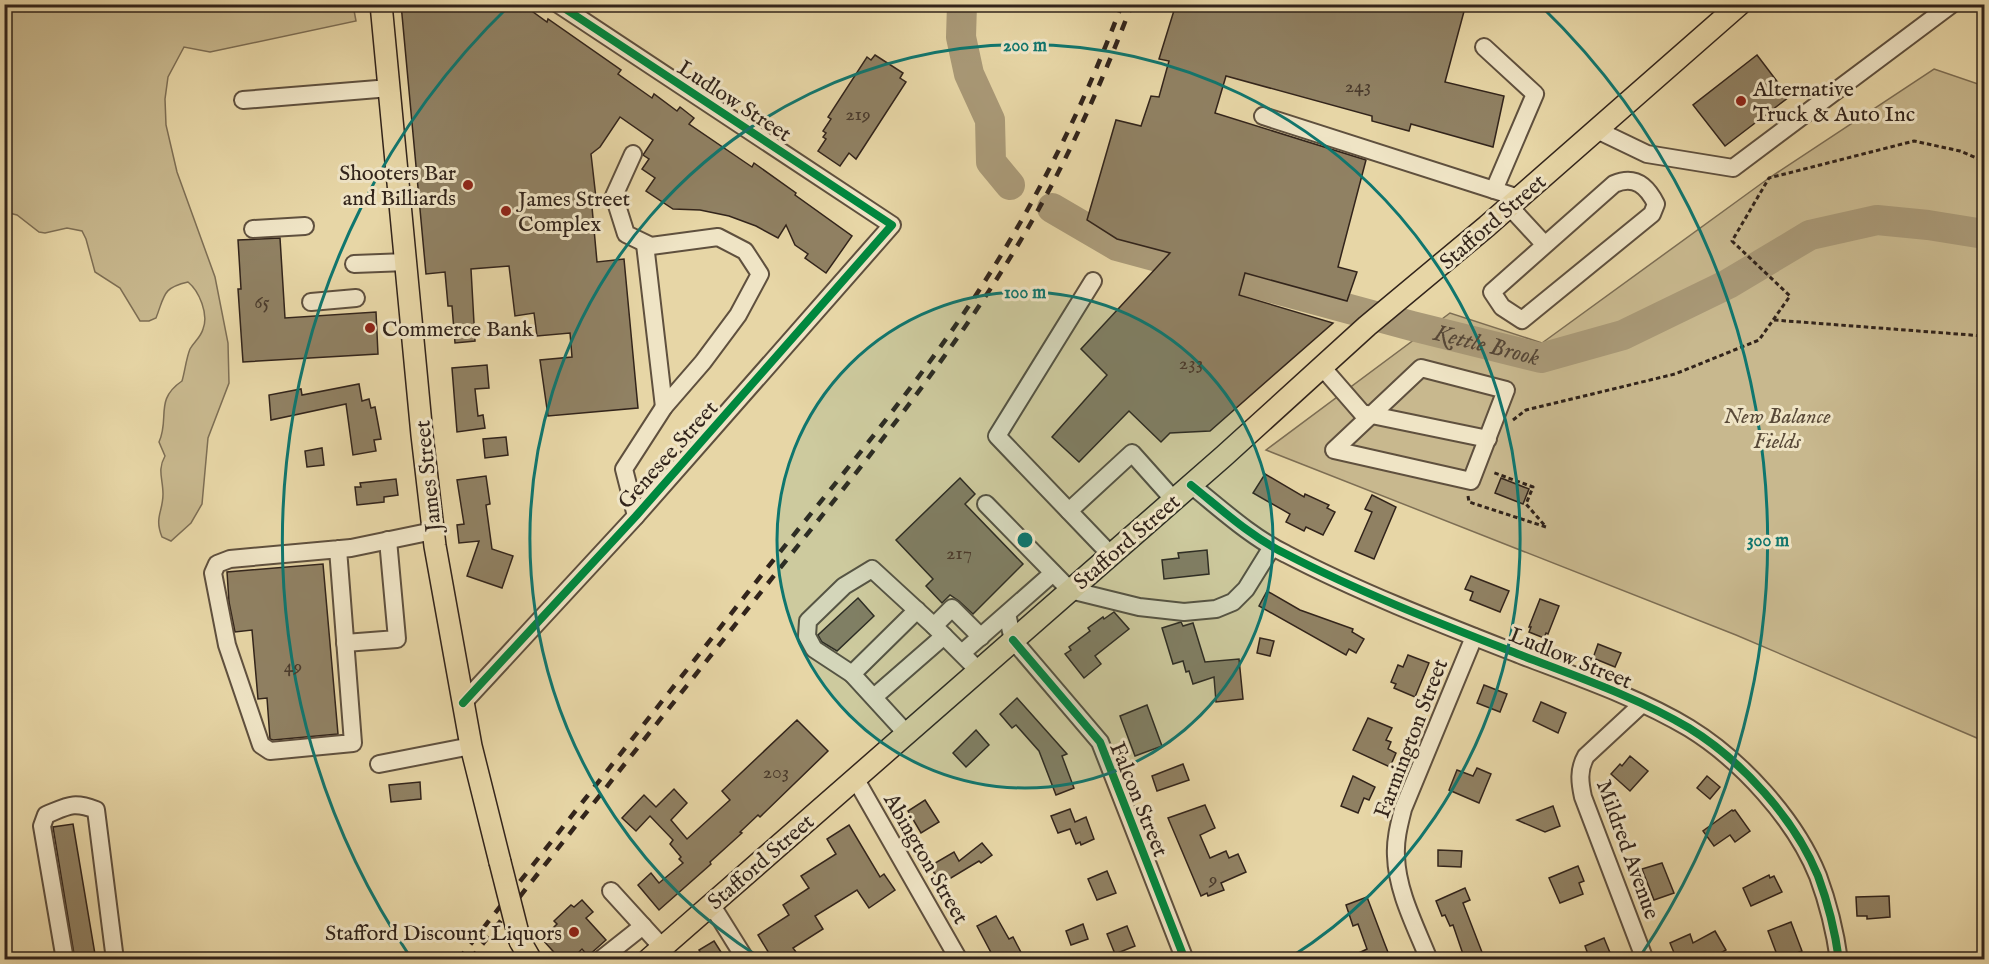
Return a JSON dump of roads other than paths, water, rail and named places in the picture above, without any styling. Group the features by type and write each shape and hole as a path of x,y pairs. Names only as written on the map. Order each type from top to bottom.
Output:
{"main road":[{"name":"Stafford Street","path":"655,953 1174,500 1367,326 1514,202 1740,4"},
{"name":"James Street","path":"382,7 433,531 471,746 520,950 531,960"}],"street":[{"name":"Ludlow Street","path":"558,4 892,225"},
{"path":"1597,130 1647,154 1733,168 1952,4"},
{"path":"1484,47 1535,94 1494,190"},
{"path":"243,100 390,88"},
{"path":"1263,116 1494,190 1514,202 1545,245"},
{"path":"633,153 614,196 626,234 651,246 718,237 745,251 760,274 738,315 703,362 664,407 624,469 636,516"},
{"path":"1625,179 1640,184 1650,192 1656,204 1652,214 1522,320 1502,308 1492,292 1545,245 1614,184 1625,179"},
{"name":"Genesee Street","path":"463,703 636,516 892,225"},
{"path":"253,229 305,226"},
{"path":"645,244 664,407"},
{"path":"354,264 407,262"},
{"path":"1093,281 997,436 1111,555"},
{"path":"311,302 356,298"},
{"path":"1322,368 1362,412 1488,439"},
{"path":"1421,368 1506,390 1471,481 1334,450 1372,414 1421,368"},
{"path":"1069,511 1132,453 1174,500"},
{"name":"Ludlow Street","path":"1191,485 1272,547 1333,577 1641,705 1690,729 1716,747 1761,789 1802,844 1817,874 1828,904 1839,960"},
{"path":"986,504 1070,590 1139,607 1185,612 1216,609 1233,602 1246,590 1272,547"},
{"path":"338,549 353,743 270,751 261,745 227,645 213,573 217,564 230,559 338,549 433,531"},
{"path":"345,643 397,639 388,540"},
{"path":"906,733 852,674 814,649 807,636 808,621 844,586 872,569 978,670"},
{"path":"962,653 1053,573"},
{"path":"874,697 939,631 952,608 981,637"},
{"path":"852,674 917,610"},
{"path":"1007,614 1013,640"},
{"name":"Farmington Street","path":"1429,960 1402,890 1396,861 1396,839 1403,809 1474,637"},
{"name":"Falcon Street","path":"1013,640 1100,742 1185,960"},
{"name":"Mildred Avenue","path":"1641,705 1586,756 1581,766 1580,776 1583,797 1645,960"},
{"path":"379,764 471,746"},
{"name":"Abington Street","path":"855,778 959,960"},
{"path":"65,960 42,826 46,815 61,808 80,804 96,810 115,960"},
{"path":"611,891 643,926 655,953"},
{"path":"711,904 746,960"},
{"path":"608,957 643,926"}],"waterway":[{"name":"Kettle Brook","path":"962,4 961,37 969,74 990,120 991,162 1010,185"},
{"name":"Kettle Brook","path":"1052,208 1117,246 1412,326 1541,358 1623,335 1728,284 1810,235 1877,220 1984,234"}],"railway":[{"path":"458,960 867,444 944,342 991,271 1034,198 1090,83 1122,4"},
{"path":"470,960 865,461 961,332 1019,243 1052,185 1094,96 1132,4"}],"place":[{"name":"Alternative Truck & Auto Inc","path":"1741,101"},
{"name":"Shooters Bar and Billiards","path":"468,185"},
{"name":"James Street Complex","path":"506,211"},
{"name":"Commerce Bank","path":"370,328"},
{"name":"Stafford Discount Liquors","path":"574,932"}],"park label":[{"name":"New Balance Fields","path":"1777,428"}]}
